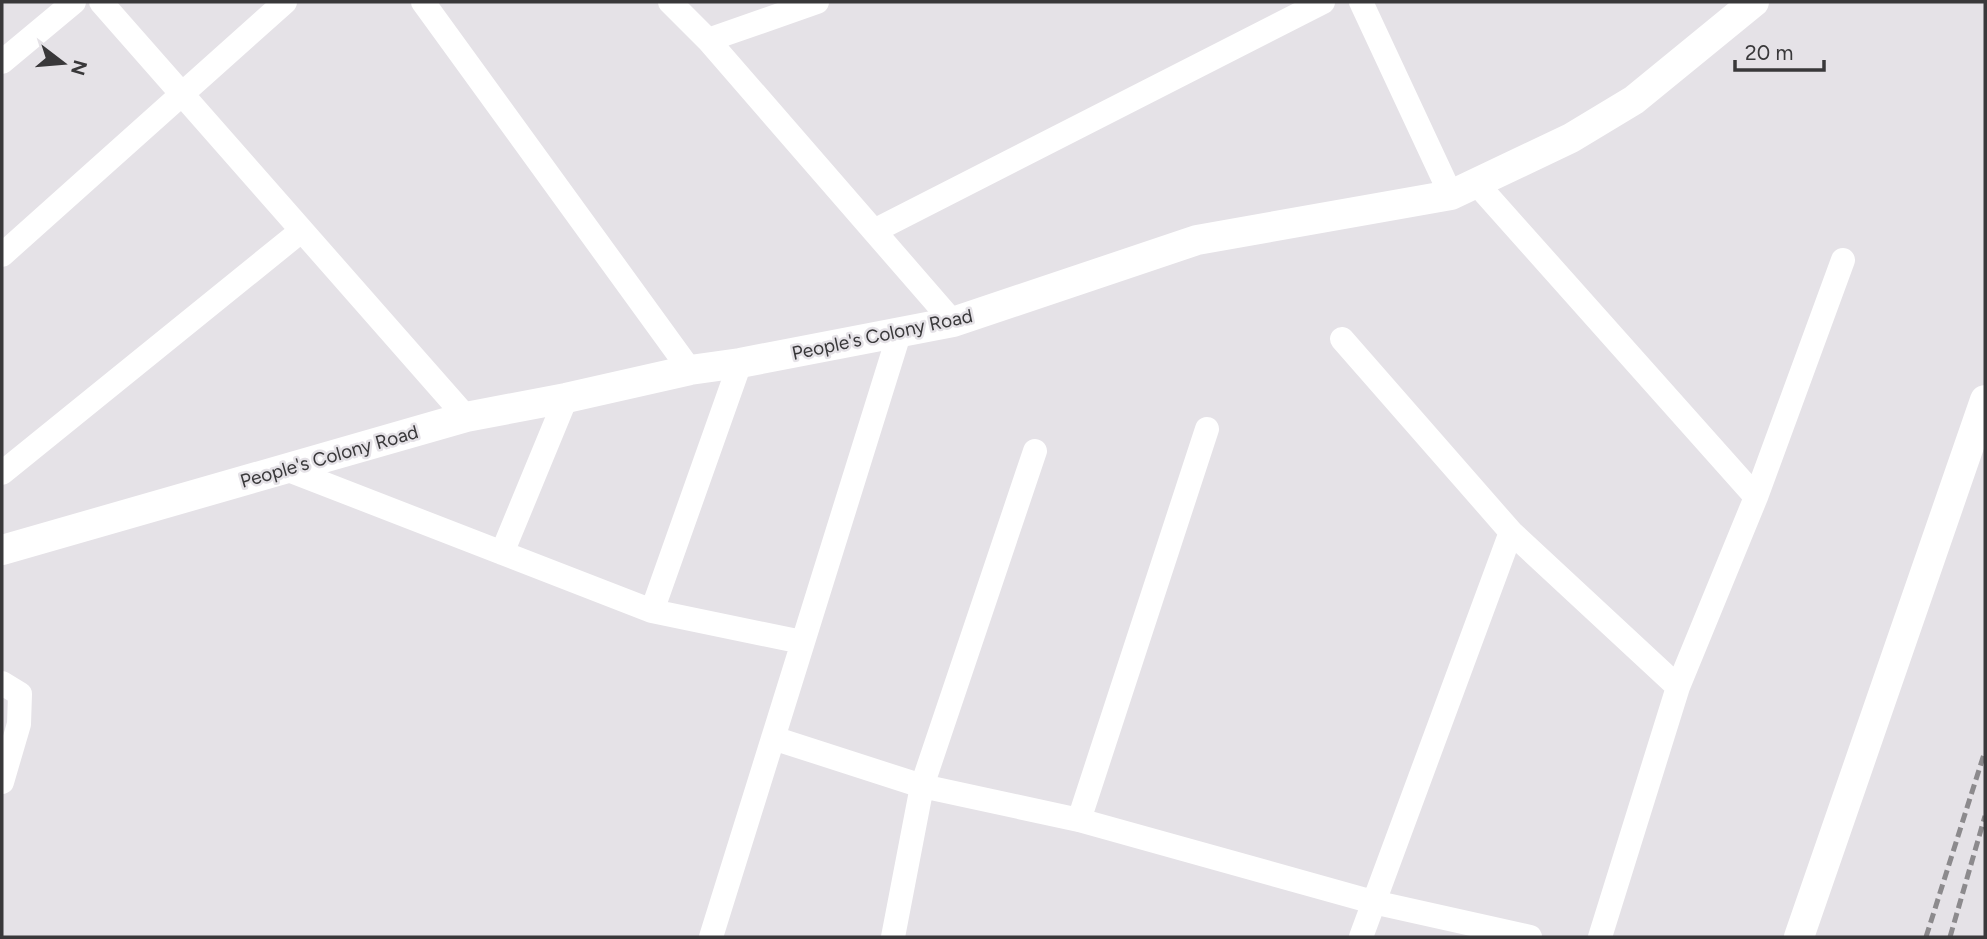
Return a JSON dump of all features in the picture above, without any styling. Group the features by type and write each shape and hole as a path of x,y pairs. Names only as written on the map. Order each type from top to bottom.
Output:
{"street":[{"path":"2,62 74,2"},
{"path":"101,2 185,94 301,231 466,416"},
{"path":"2,255 285,2"},
{"path":"423,2 690,370"},
{"path":"670,2 708,40 953,322"},
{"path":"708,40 817,2"},
{"path":"873,231 1323,2"},
{"path":"1361,2 1464,190 1756,497"},
{"name":"People's Colony Road","path":"2,550 466,416 566,398 690,370 953,322 1197,240 1464,190 1571,138 1634,100 1754,2"},
{"path":"2,473 301,231"},
{"path":"1600,937 1678,687 1756,497 1843,260"},
{"path":"711,937 900,331"},
{"path":"1342,339 1511,532 1678,687"},
{"path":"652,611 740,363"},
{"path":"502,553 566,398"},
{"path":"1799,937 1985,400"},
{"path":"1079,820 1207,429"},
{"path":"894,937 922,786 1035,451"},
{"path":"286,469 652,611 802,642"},
{"path":"1361,937 1511,532"},
{"path":"2,683 20,694 19,724 2,782"},
{"path":"773,738 922,786 1079,820 1373,902 1530,937"}],"railway":[{"path":"1926,937 1985,751"},
{"path":"1950,937 1985,816"}]}
